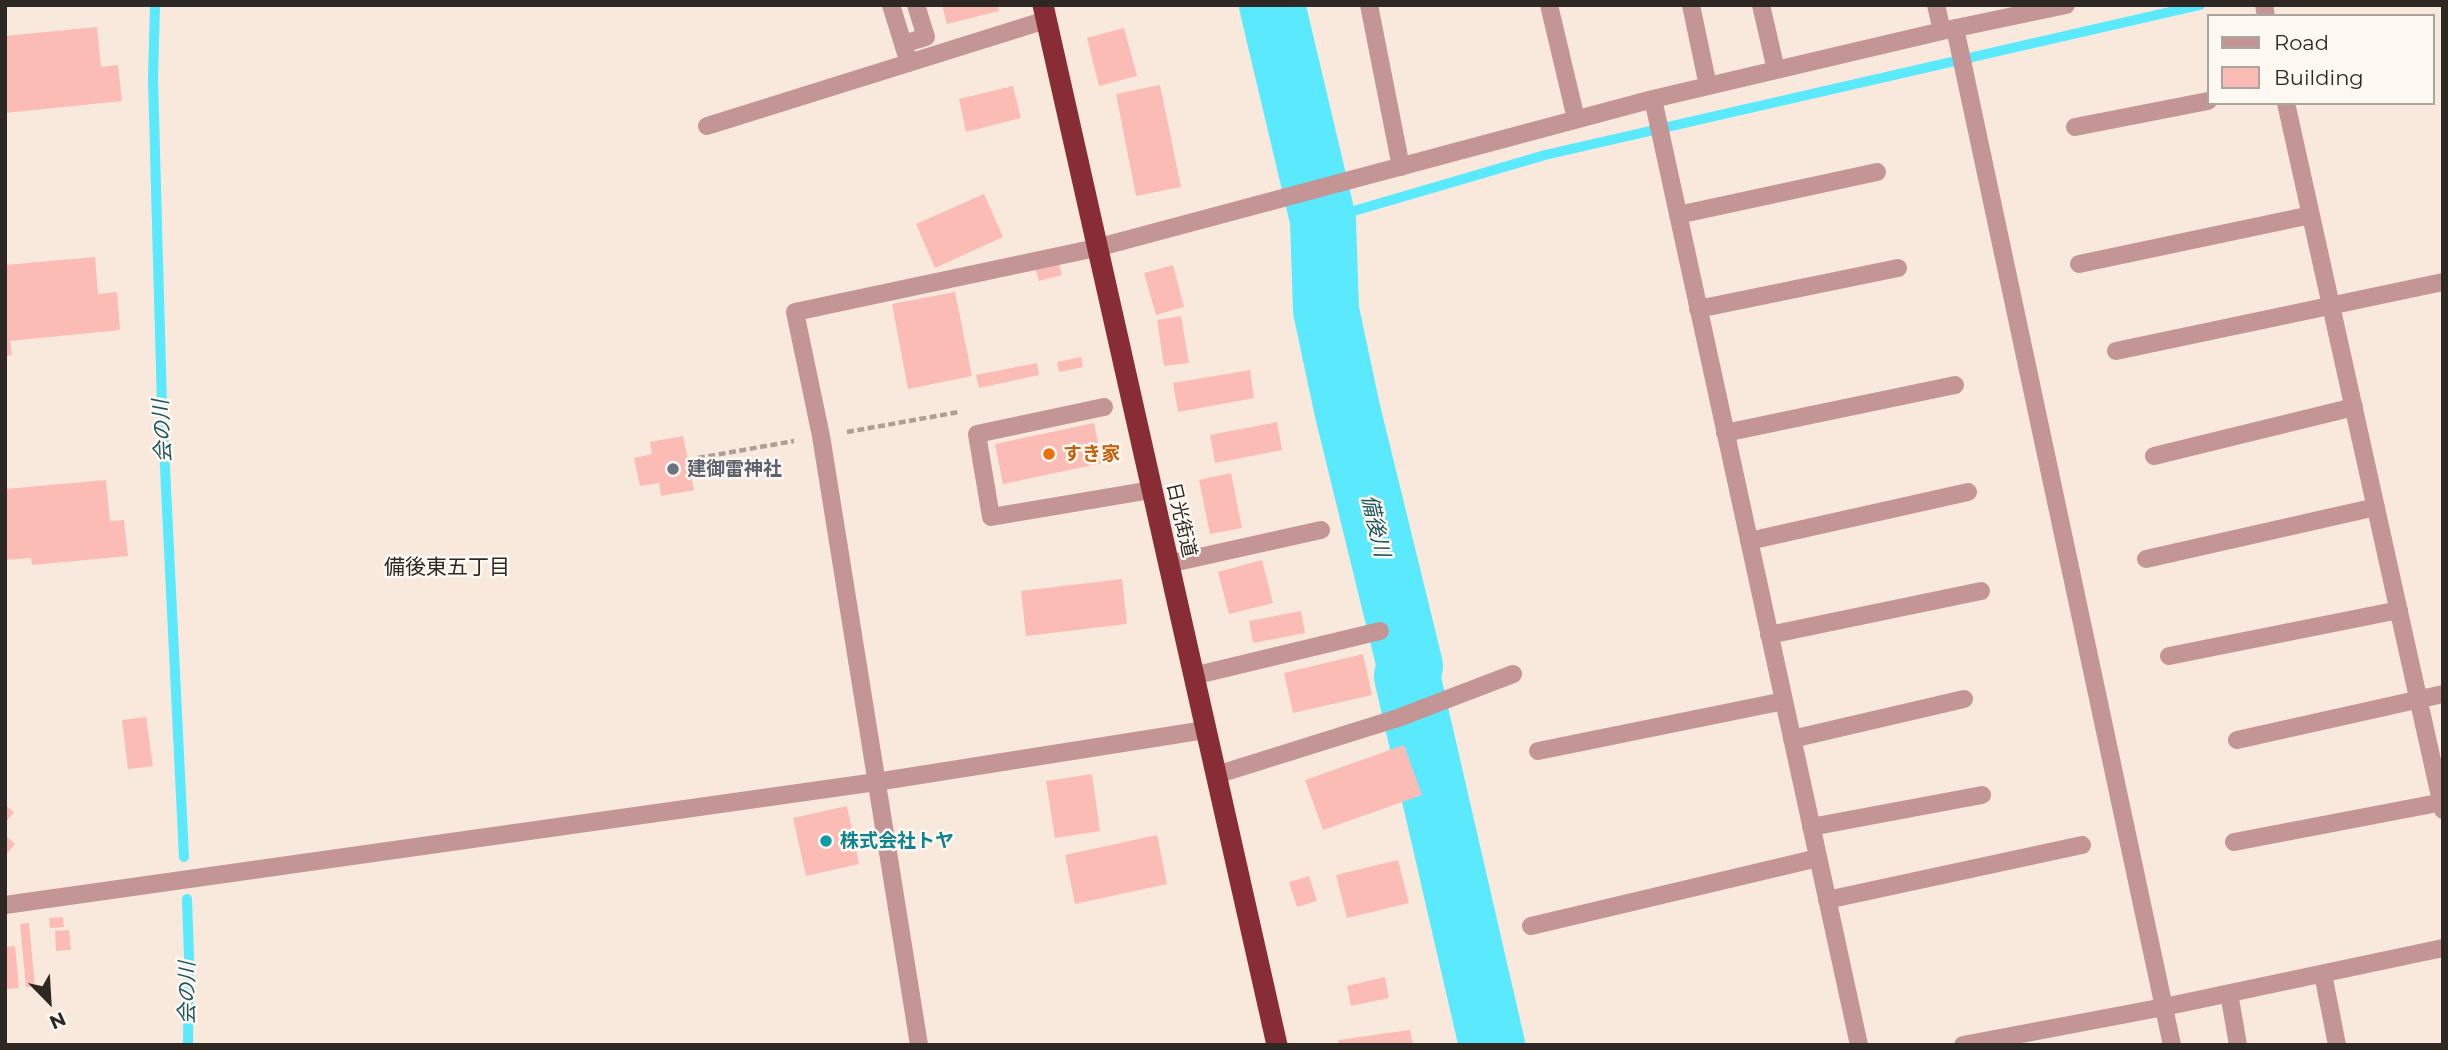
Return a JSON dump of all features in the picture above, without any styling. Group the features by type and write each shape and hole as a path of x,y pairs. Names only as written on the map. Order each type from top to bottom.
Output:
{"highway":[{"name":"日光街道","path":"1044,13 1277,1045"}],"street":[{"path":"891,5 909,63"},
{"path":"903,44 926,37 916,5"},
{"path":"1368,5 1401,167"},
{"path":"1549,5 1576,119"},
{"path":"1691,5 1709,86"},
{"path":"1761,5 1776,70"},
{"path":"1936,5 1948,30 2172,1045"},
{"path":"919,1045 821,436 795,312 1097,248 1653,99 2030,9 2066,5"},
{"path":"707,125 909,63 1044,13"},
{"path":"1653,99 1859,1045"},
{"path":"2075,127 2206,101"},
{"path":"2234,842 2442,805 2286,105"},
{"path":"1678,215 1877,172"},
{"path":"2079,264 2311,215"},
{"path":"1698,309 1898,268"},
{"path":"2116,351 2443,282"},
{"path":"1725,433 1955,385"},
{"path":"2154,456 2354,407"},
{"path":"1104,408 977,434 991,517 1151,490"},
{"path":"1749,541 1968,492"},
{"path":"2146,559 2376,508"},
{"path":"1168,564 1321,530"},
{"path":"1769,635 1980,591"},
{"path":"2169,656 2399,610"},
{"path":"1193,676 1380,631"},
{"path":"1216,775 1398,718 1513,674"},
{"path":"2237,740 2443,694"},
{"path":"1792,739 1964,699"},
{"path":"1538,751 1784,701"},
{"path":"5,905 876,782 1205,730"},
{"path":"1811,827 1982,795"},
{"path":"1827,900 2082,845"},
{"path":"1531,926 1818,858"},
{"path":"1963,1045 2164,1007 2443,948"},
{"path":"2323,974 2337,1045"},
{"path":"2229,993 2238,1045"}],"path":[{"path":"698,458 967,411"}],"building":[{"path":"942,5 998,5 999,11 947,24"},
{"path":"97,27 101,67 118,65 122,101 5,113 5,36"},
{"path":"1124,28 1137,76 1099,86 1087,38"},
{"path":"1160,85 1181,187 1136,196 1116,94"},
{"path":"1013,86 1021,118 966,132 959,99"},
{"path":"984,194 1003,237 935,268 916,224"},
{"path":"95,257 98,294 117,292 120,330 10,341 12,355 5,356 5,265"},
{"path":"1058,261 1062,275 1039,281 1035,268"},
{"path":"1173,265 1184,307 1156,315 1144,273"},
{"path":"955,292 972,376 908,389 892,304"},
{"path":"1181,316 1189,363 1164,366 1157,320"},
{"path":"1081,357 1083,367 1059,372 1057,362"},
{"path":"1037,363 1039,375 979,388 976,375"},
{"path":"1250,370 1254,398 1178,412 1173,383"},
{"path":"1277,422 1282,450 1215,463 1210,435"},
{"name":"すき家","path":"1094,423 1102,463 1003,484 995,444"},
{"path":"683,436 694,490 661,496 659,483 640,486 634,458 652,454 650,442"},
{"path":"1231,473 1242,528 1210,534 1199,480"},
{"path":"106,480 110,521 124,520 128,556 32,565 31,558 5,560 5,489"},
{"path":"1262,560 1273,603 1229,614 1218,572"},
{"path":"1122,579 1127,624 1026,636 1021,591"},
{"path":"1301,611 1305,633 1253,643 1249,621"},
{"path":"1363,654 1372,695 1293,713 1284,673"},
{"path":"146,717 153,766 128,769 122,720"},
{"path":"1404,745 1422,795 1323,830 1305,780"},
{"path":"1092,774 1100,831 1055,838 1046,781"},
{"path":"5,805 14,812 5,823"},
{"name":"株式会社トヤ","path":"847,806 859,864 806,876 793,818"},
{"path":"5,835 15,844 5,856"},
{"path":"1157,835 1167,884 1075,904 1065,855"},
{"path":"1398,860 1409,903 1347,918 1336,875"},
{"path":"1309,876 1317,901 1297,907 1289,882"},
{"path":"63,917 64,927 50,928 49,918"},
{"path":"29,923 35,987 26,987 20,924"},
{"path":"69,930 71,950 56,951 55,931"},
{"path":"15,946 19,988 5,989 5,947"},
{"path":"1385,977 1389,998 1351,1006 1347,986"},
{"path":"1410,1030 1413,1045 1339,1045 1338,1040"}],"waterway":[{"name":"会の川","path":"155,5 153,79 162,406 184,857"},
{"name":"備後川","path":"1272,5 1323,220 1326,310 1347,409 1410,666 1407,676 1492,1045"},
{"path":"1323,220 1545,155 2200,5"},
{"name":"会の川","path":"187,899 188,1045"}],"place":[{"name":"すき家","path":"1049,454"},
{"name":"建御雷神社","path":"673,469"},
{"name":"株式会社トヤ","path":"826,841"}],"district":[{"name":"備後東五丁目","path":"447,568"}]}
